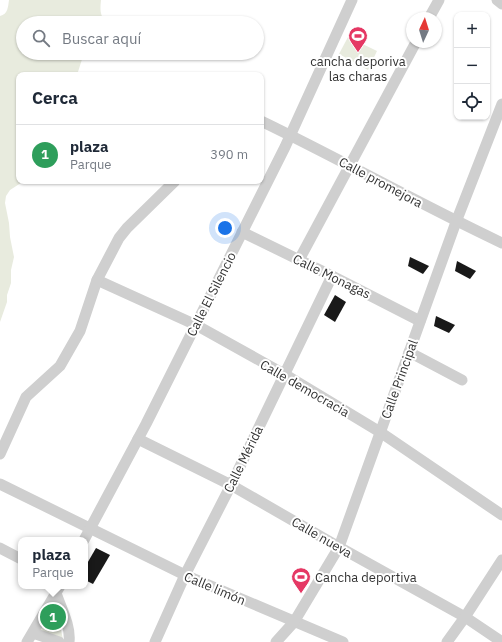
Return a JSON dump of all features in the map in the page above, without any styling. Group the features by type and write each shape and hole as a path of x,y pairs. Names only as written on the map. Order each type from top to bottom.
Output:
{"street":[{"name":"Calle El Silencio","path":"86,537 196,325 290,135 352,0"},
{"path":"432,12 439,0"},
{"path":"497,0 502,4"},
{"path":"299,260 413,48"},
{"name":"Calle Principal","path":"276,642 294,622 339,547 456,222 502,104"},
{"name":"Calle promejora","path":"264,122 349,165 456,222 502,243"},
{"path":"0,454 26,397 60,366 80,331 98,280 119,238 127,228 172,184"},
{"name":"Calle Monagas","path":"242,232 420,321"},
{"name":"Calle Mérida","path":"155,642 185,575 231,485 332,276"},
{"name":"Calle democracia","path":"98,280 196,325 284,374 380,432 502,515"},
{"path":"409,352 462,380"},
{"name":"Calle nueva","path":"138,439 231,485 465,617 502,642"},
{"name":"Calle limón","path":"0,484 185,575 343,642"},
{"path":"0,548 18,557"},
{"path":"447,642 502,560"},
{"path":"58,589 30,637 59,642"},
{"path":"58,589 68,626 70,636 69,642"}],"shaded area":[{"path":"9,0 101,0 100,7 102,16 16,16 16,60 82,60 78,72 16,72 16,184 19,184 10,190 6,196 5,203 14,257 7,302 0,322 0,16 5,14 8,8"},
{"name":"cancha deporiva las charas","path":"348,37 377,51 368,70 339,54"},
{"path":"56,604 63,640 38,630"}],"building":[{"path":"410,257 429,266 423,274 408,266"},
{"path":"457,261 476,271 470,279 455,271"},
{"path":"335,295 346,302 335,322 324,315"},
{"path":"436,316 455,325 449,333 434,326"},
{"path":"96,548 110,555 93,584 88,582 88,562"}],"place":[{"name":"cancha deporiva las charas","path":"358,53"},
{"name":"Cancha deportiva","path":"301,594"},
{"name":"plaza","path":"53,617"}]}
